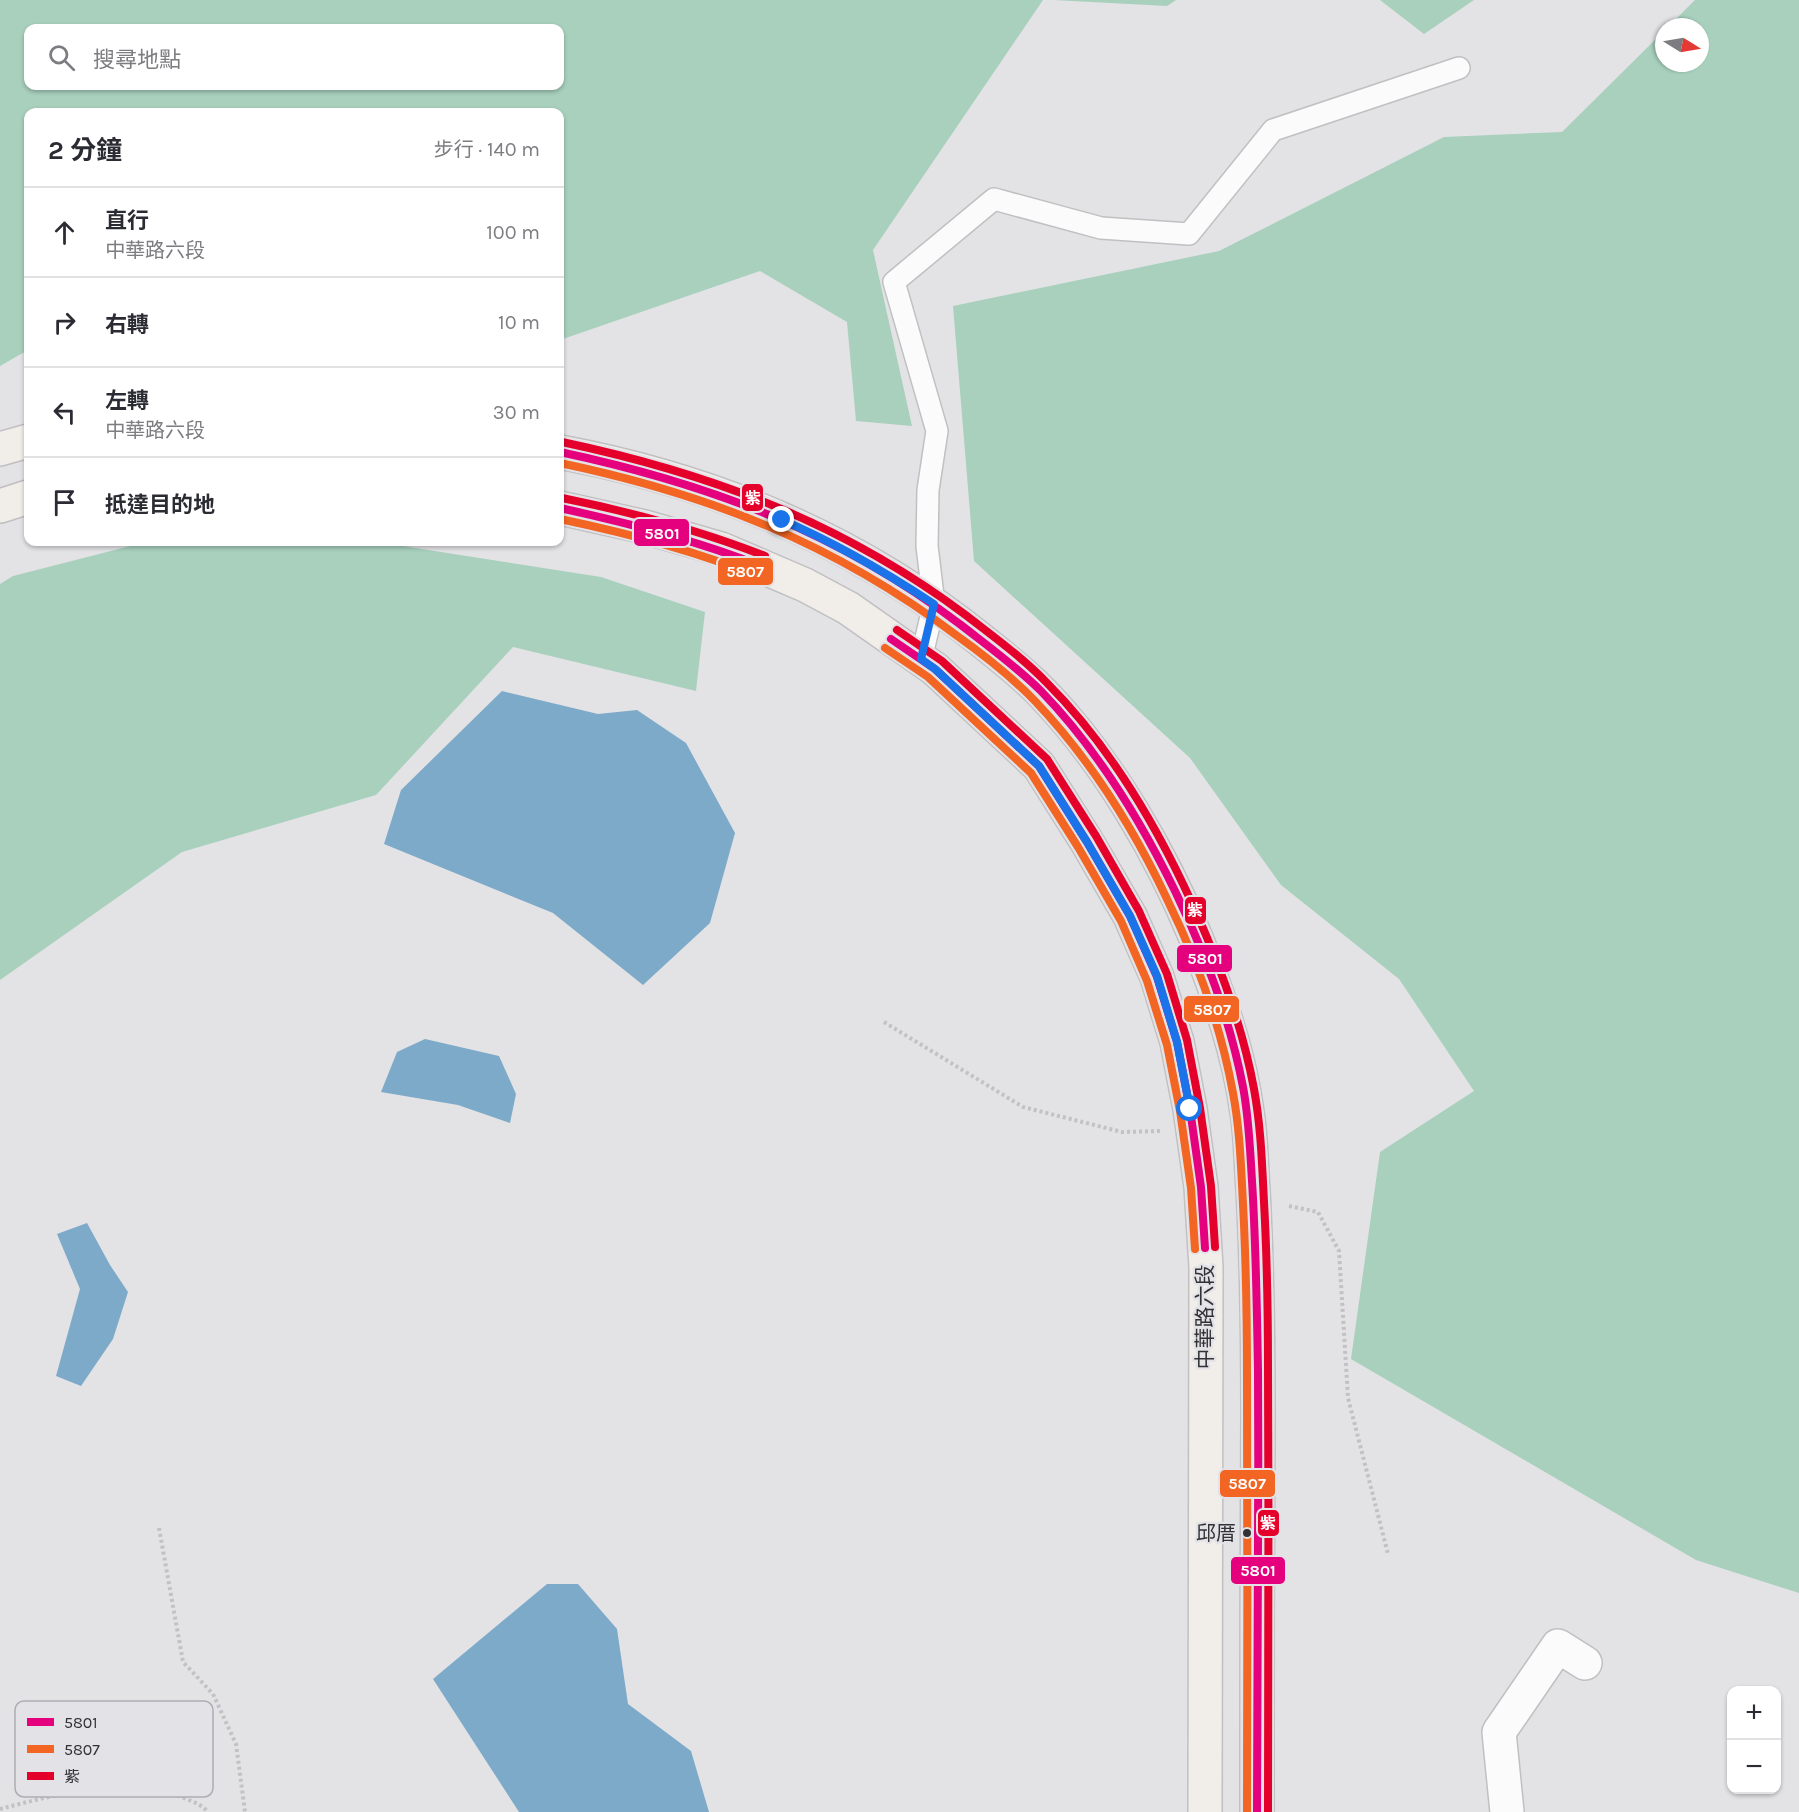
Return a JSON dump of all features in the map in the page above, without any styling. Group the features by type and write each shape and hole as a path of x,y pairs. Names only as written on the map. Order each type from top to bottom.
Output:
{"main road":[{"path":"0,449 24,442"},
{"path":"564,453 661,475 735,499 827,539 880,569 934,604 1046,696 1090,750 1139,823 1179,897 1227,1022 1247,1110 1255,1228 1258,1335 1257,1812"},
{"path":"0,506 24,498"},
{"name":"中華路六段","path":"564,509 645,527 722,549 804,585 848,608 935,669 1039,766 1130,916 1157,976 1177,1042 1194,1130 1202,1187 1206,1268 1205,1812"},
{"path":"1204,1235 1255,1228"}],"street":[{"path":"1507,1812 1499,1732 1558,1646 1585,1664"}],"lane":[{"path":"921,659 934,604 927,546 928,490 937,430 894,282 993,199 1101,228 1189,234 1273,130 1459,68"}],"path":[{"path":"884,1022 1023,1107 1122,1132 1194,1130"},
{"path":"1255,1228 1289,1206 1318,1212 1340,1251 1348,1398 1388,1554"},
{"path":"159,1528 183,1662 213,1694 236,1744 245,1812"},
{"path":"0,1809 42,1797"},
{"path":"180,1797 201,1805 208,1812"}],"green space":[{"path":"0,0 1043,0 873,250 912,426 856,421 847,322 760,271 564,339 564,108 24,108 24,352 0,366"},
{"path":"1053,0 1176,0 1167,6"},
{"path":"1380,0 1474,0 1424,34"},
{"path":"1695,0 1799,0 1799,1593 1696,1560 1351,1359 1380,1152 1474,1091 1399,979 1281,885 1190,758 974,561 953,306 1219,251 1444,137 1562,132 1655,40 1655,72 1709,72 1709,18 1677,18"},
{"path":"130,546 403,546 601,577 705,612 696,691 513,647 376,795 182,852 0,980 0,584 13,576"}],"water":[{"path":"502,691 598,714 637,710 686,743 735,833 710,923 643,985 553,913 384,844 401,790"},
{"path":"425,1039 499,1056 516,1094 510,1123 458,1105 381,1092 397,1052"},
{"path":"87,1223 128,1292 113,1339 81,1386 56,1376 80,1289 57,1234"},
{"path":"547,1584 578,1584 617,1629 628,1704 691,1751 709,1812 519,1812 433,1679"}],"transit line":[{"name":"紫","path":"564,442 672,470 775,506 873,554 967,616 1038,674 1087,728 1140,803 1183,884 1205,933 1234,1010 1248,1062 1260,1131 1268,1326 1268,1812"},
{"name":"5801","path":"564,453 669,479 771,516 868,563 915,592 1012,665 1061,713 1116,786 1175,891 1224,1011 1238,1062 1248,1122 1257,1300 1258,1371 1257,1812"},
{"name":"5807","path":"564,464 667,490 768,526 816,548 910,602 987,658 1035,701 1055,723 1109,795 1154,872 1178,922 1207,994 1228,1068 1239,1135 1247,1332 1247,1812"},
{"name":"紫","path":"564,498 665,522 765,556"},
{"name":"5801","path":"564,509 662,533 761,566"},
{"name":"5807","path":"564,520 660,543 757,576"},
{"name":"紫","path":"897,630 942,661 1047,759 1096,836 1139,911 1167,974 1187,1040 1211,1186 1215,1247"},
{"name":"5801","path":"891,639 935,669 1039,766 1130,916 1157,977 1177,1042 1190,1109 1201,1187 1205,1248"},
{"name":"5807","path":"885,648 928,677 1031,773 1121,921 1147,981 1167,1045 1180,1111 1191,1188 1195,1249"}],"place":[{"name":"邱厝","path":"1247,1533"}],"route":[{"path":"782,520 827,539 880,569 934,604 921,659 935,669 1039,766 1087,842 1130,916 1157,976 1177,1042 1190,1109"}]}
